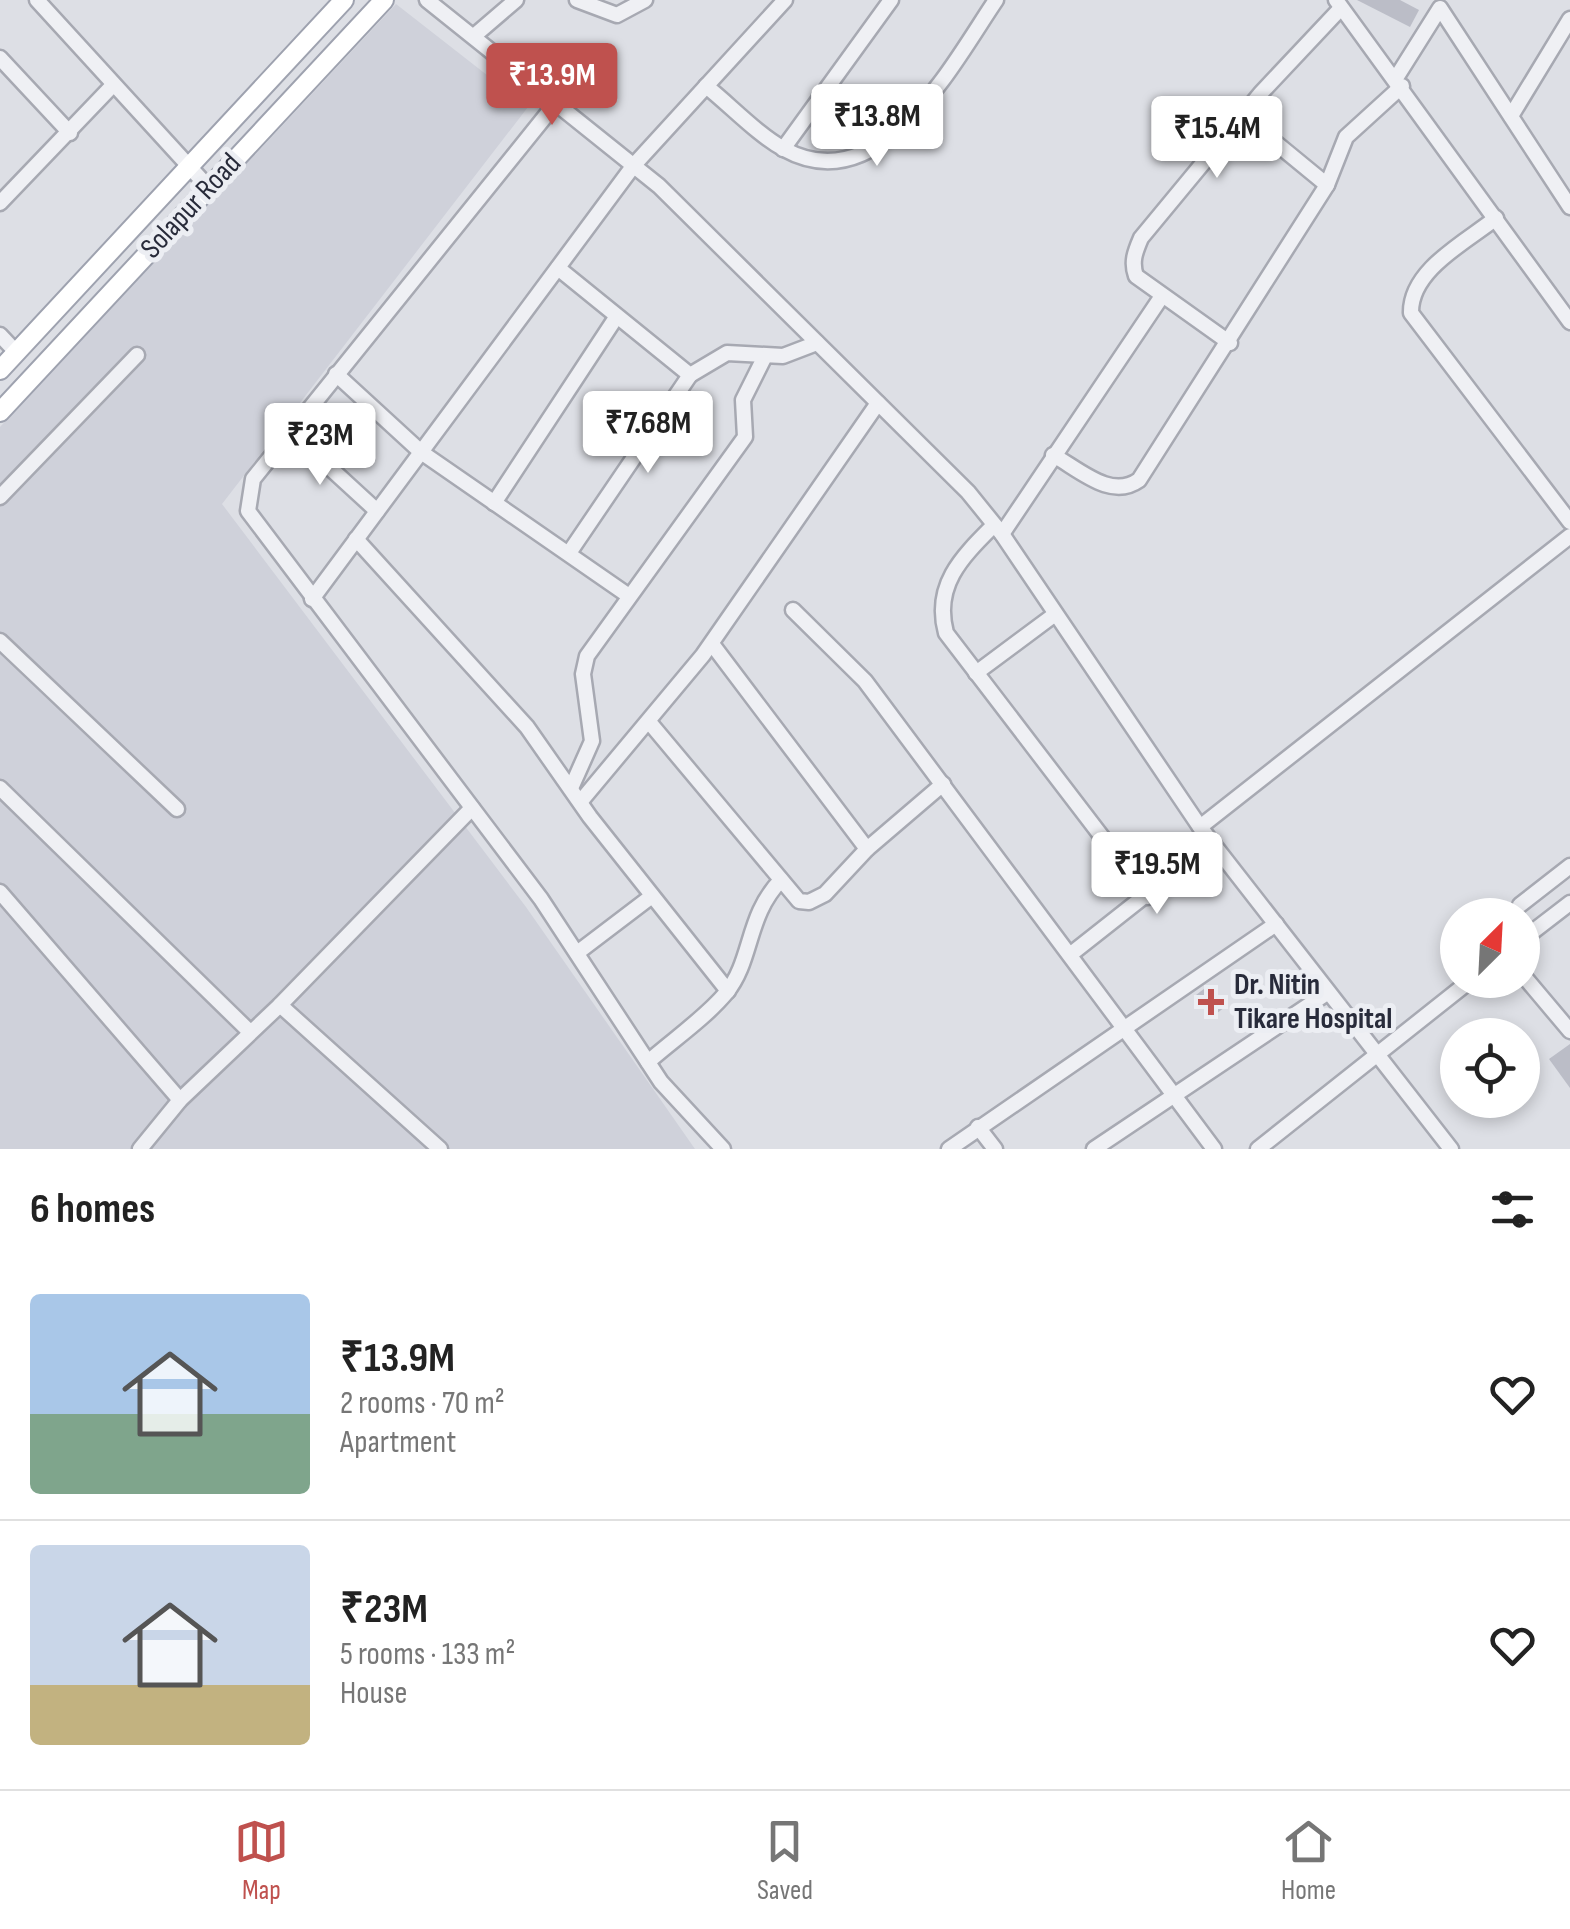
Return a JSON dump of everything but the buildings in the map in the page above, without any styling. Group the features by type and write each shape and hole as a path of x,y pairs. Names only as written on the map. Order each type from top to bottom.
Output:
{"main road":[{"name":"Solapur Road","path":"0,370 344,0"},
{"name":"Solapur Road","path":"0,412 384,0"}],"street":[{"path":"37,0 208,187"},
{"path":"427,0 634,164 968,492 1200,826 1448,1148"},
{"path":"474,36 516,0"},
{"path":"576,0 617,15 645,0"},
{"path":"312,599 634,164 785,0"},
{"path":"783,148 891,0"},
{"path":"706,86 783,148 822,160 846,158 874,147 906,126 930,98 996,0"},
{"path":"1230,343 1136,276 1132,264 1140,238 1339,4 1570,322"},
{"path":"1053,455 1114,490 1126,490 1138,480 1230,343 1327,185 1346,137 1399,82 1443,4 1570,207"},
{"path":"1511,116 1570,19"},
{"path":"0,58 70,133"},
{"path":"0,203 114,85"},
{"path":"820,96 874,147"},
{"path":"556,103 253,479 248,511 472,808 577,953 648,1062 722,1149"},
{"path":"1243,116 1327,185"},
{"path":"1496,218 1424,276 1410,296 1411,313 1570,522"},
{"path":"558,268 616,320 690,375"},
{"path":"1148,896 946,633 941,600 959,560 998,530 1162,296"},
{"path":"494,504 616,320"},
{"path":"0,335 16,352"},
{"path":"570,553 690,375 727,353 764,358 791,354 817,342"},
{"path":"0,497 137,355"},
{"path":"572,786 592,741 583,674 587,656 745,437 743,400 764,358"},
{"path":"336,374 421,452 629,596"},
{"path":"581,801 650,723 712,644 878,403"},
{"path":"292,433 377,511"},
{"path":"1200,826 1570,536"},
{"path":"356,539 527,727 728,991"},
{"path":"793,610 864,680 1214,1149"},
{"path":"976,674 1054,615"},
{"path":"0,640 176,808"},
{"path":"712,644 866,849"},
{"path":"650,723 799,901 817,900 866,849 943,784"},
{"path":"0,788 250,1032"},
{"path":"140,1149 180,1100 280,1005 472,808"},
{"path":"1071,954 1213,842"},
{"path":"1529,898 1570,866"},
{"path":"648,1062 728,991 752,936 758,909 781,880"},
{"path":"0,892 180,1100"},
{"path":"577,953 652,896"},
{"path":"1540,926 1570,903"},
{"path":"949,1149 1123,1025 1276,924"},
{"path":"1094,1149 1328,992"},
{"path":"1540,995 1570,1031"},
{"path":"1258,1149 1448,998"},
{"path":"280,1005 440,1149"},
{"path":"978,1127 995,1149"}],"shaded area":[{"path":"396,4 528,107 222,504 526,907 695,1149 0,1149 0,427"}],"place":[{"name":"Dr. Nitin Tikare Hospital","path":"1211,1002"}]}
